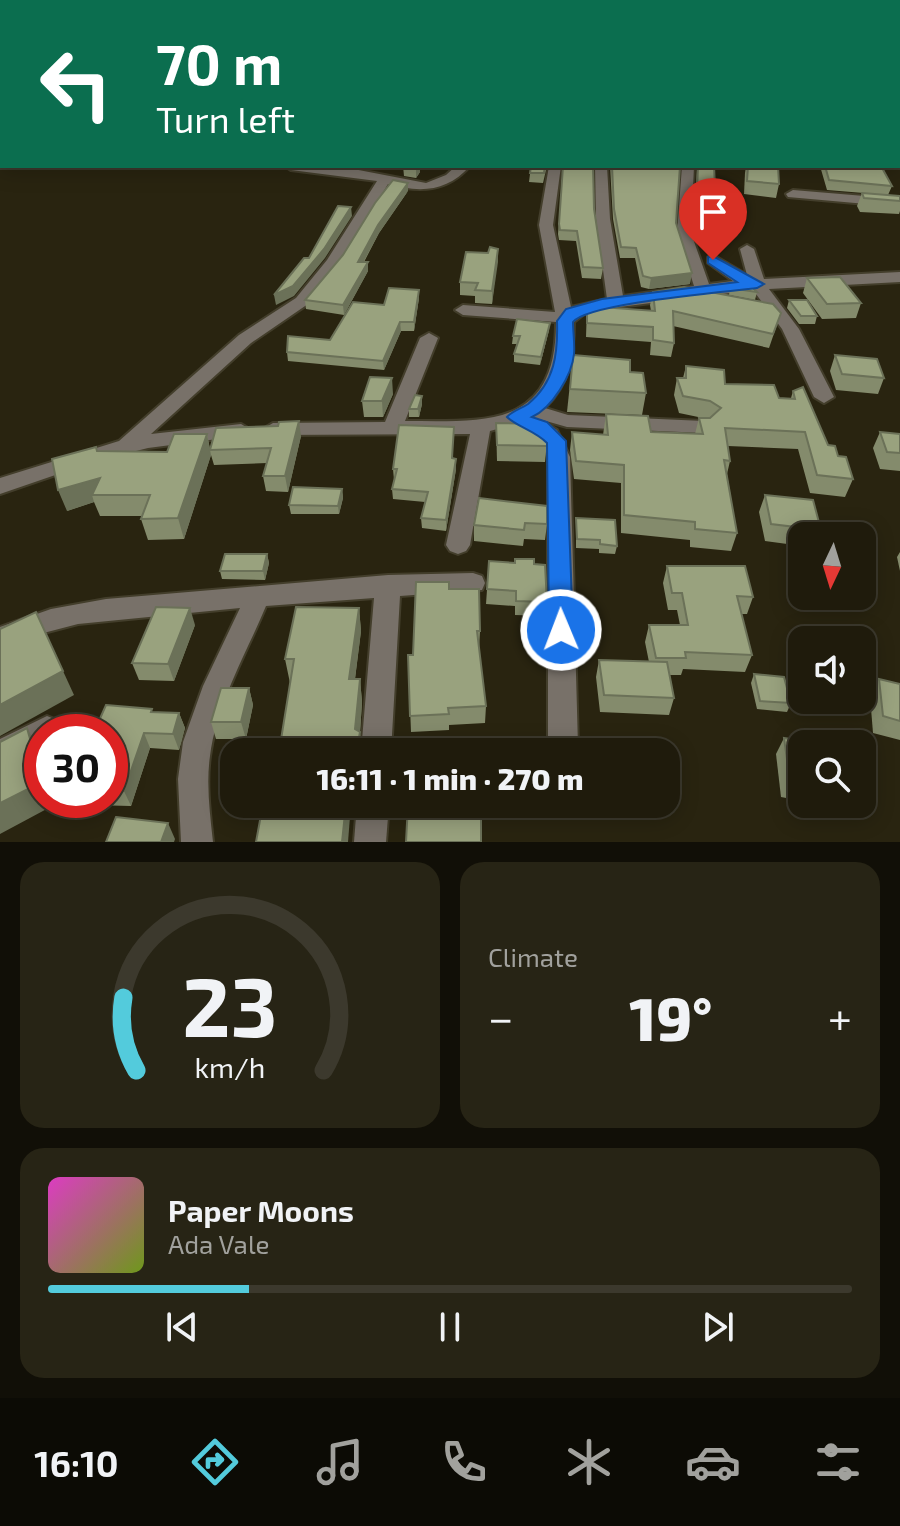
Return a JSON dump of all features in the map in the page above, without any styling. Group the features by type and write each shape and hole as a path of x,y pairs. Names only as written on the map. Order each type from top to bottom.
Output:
{"street":[{"path":"310,168 359,173 402,186 433,187 445,183 462,168"},
{"path":"0,486 128,444 229,430 481,427 524,413 544,398 563,367 567,352 546,225 554,168"},
{"path":"601,168 603,219 616,301"},
{"path":"688,168 684,233 703,289"},
{"path":"128,444 245,339 302,301 333,262 384,180"},
{"path":"793,194 900,203"},
{"path":"747,249 757,284 797,343 824,397"},
{"path":"713,260 734,276 757,284"},
{"path":"463,310 564,320 584,307 703,289 900,277"},
{"path":"676,293 776,311"},
{"path":"392,428 429,338"},
{"path":"524,413 567,421 704,427"},
{"path":"524,413 551,434 557,449 563,738"},
{"path":"458,545 481,427"},
{"path":"0,638 24,627 74,615 388,585 473,583"},
{"path":"377,738 388,585"},
{"path":"197,842 193,793 198,744 210,707 258,596"},
{"path":"0,755 24,742"},
{"path":"370,842 372,818"}],"building":[{"path":"531,168 545,168 544,173 530,173"},
{"path":"563,168 593,168 594,209 603,268 583,267 577,231 560,230"},
{"path":"612,168 680,168 676,223 692,273 651,278 643,276 636,248 621,247 614,209"},
{"path":"698,168 714,168 715,187 712,187 716,218 696,217"},
{"path":"748,168 778,168 779,184 747,181"},
{"path":"826,168 882,168 892,186 829,180"},
{"path":"393,180 408,183 378,225 358,262 368,262 343,305 305,300 343,255"},
{"path":"862,193 900,196 900,201 864,198"},
{"path":"338,206 351,207 324,249 293,286 274,295 304,258 309,258"},
{"path":"490,247 498,249 492,291 475,290 478,283 460,282 466,252 488,253"},
{"path":"840,277 861,303 827,304 807,278"},
{"path":"751,286 757,292 730,288"},
{"path":"684,287 773,304 781,313 773,334 673,311 674,343 653,340 653,327 587,323 587,306 655,311 653,292"},
{"path":"389,288 419,290 414,322 400,322 383,361 287,352 288,336 330,340 353,302 384,305"},
{"path":"789,300 807,300 817,316 801,316"},
{"path":"517,319 550,323 541,357 514,354 520,336 513,336"},
{"path":"573,355 630,360 630,372 643,373 646,393 570,389"},
{"path":"835,355 877,359 884,378 842,374"},
{"path":"686,366 724,370 725,384 774,385 779,398 795,399 793,391 803,387 828,445 835,446 838,456 846,457 853,479 817,475 805,432 725,428 730,461 724,460 737,533 695,529 695,522 624,515 624,465 576,461 572,432 608,435 606,414 648,416 651,432 703,434 699,418 710,418 721,408 710,401 683,396 677,378 686,378"},
{"path":"370,377 392,378 382,401 362,401"},
{"path":"415,395 422,396 418,409 409,409"},
{"path":"299,421 285,476 263,476 271,448 210,450 216,428 278,426 279,422"},
{"path":"496,423 540,424 547,446 497,445"},
{"path":"399,425 454,427 452,458 456,459 446,520 421,518 428,492 392,489 397,469 393,469"},
{"path":"880,432 900,434 900,453 887,452"},
{"path":"174,434 207,434 178,518 141,519 150,495 92,495 100,478 58,490 52,459 96,447 97,451 167,452"},
{"path":"293,487 342,489 338,506 289,505"},
{"path":"765,495 813,500 819,522 788,522 788,526 771,524"},
{"path":"479,498 547,506 547,524 525,523 524,530 474,525"},
{"path":"576,518 615,520 617,546 600,544 600,540 577,539"},
{"path":"225,554 267,554 263,571 220,571"},
{"path":"515,559 534,559 534,564 545,565 547,602 516,601 516,591 487,589 489,561 515,563"},
{"path":"667,566 745,566 753,597 737,596 752,655 685,652 686,658 656,658 649,625 688,625 682,593 672,593"},
{"path":"416,582 449,582 449,589 479,589 480,631 477,631 486,706 448,708 449,714 410,716 408,655 413,655"},
{"path":"156,607 190,608 168,664 132,663"},
{"path":"296,607 359,608 349,679 360,679 355,729 360,732 359,738 281,738 294,659 285,659"},
{"path":"36,612 63,671 0,705 0,629"},
{"path":"599,660 667,662 674,698 604,695"},
{"path":"754,674 784,677 788,703 760,701"},
{"path":"879,679 900,684 900,721 883,716"},
{"path":"221,688 249,688 241,722 211,722"},
{"path":"106,705 179,713 173,734 144,733 128,779 128,714 102,714"},
{"path":"24,730 24,791 0,803 0,742"},
{"path":"784,738 788,739 788,767"},
{"path":"116,818 168,823 161,842 106,842"},
{"path":"260,818 345,818 342,842 256,842"},
{"path":"407,818 481,818 481,842 406,842"}],"route":[{"path":"561,630 559,457 556,441 540,426 516,417 532,410 544,398 563,367 567,352 565,321 572,313 602,304 757,284 734,276 713,260"}]}
